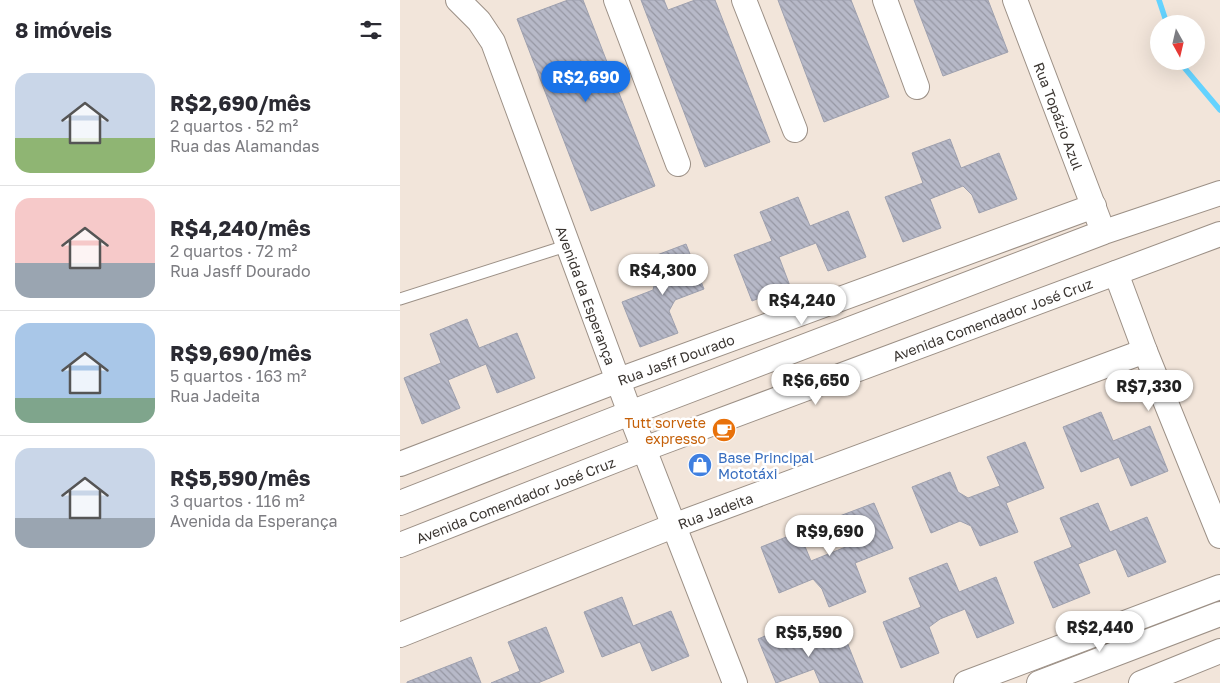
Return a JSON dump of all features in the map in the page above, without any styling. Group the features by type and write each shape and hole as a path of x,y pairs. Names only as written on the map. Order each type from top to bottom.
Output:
{"street":[{"name":"Avenida da Esperança","path":"458,0 479,21 493,42 630,412 734,683"},
{"path":"616,0 678,164"},
{"path":"744,0 795,130"},
{"path":"884,0 917,87"},
{"name":"Rua Topázio Azul","path":"1015,0 1104,232"},
{"path":"400,503 630,412 1104,232 1220,193"},
{"name":"Rua Jasff Dourado","path":"400,464 619,380 1094,206"},
{"name":"Avenida Comendador José Cruz","path":"400,545 644,449 1220,234"},
{"path":"1116,274 1220,536"},
{"name":"Rua Jadeita","path":"400,634 673,526 1145,351"},
{"path":"966,683 1220,587"},
{"path":"1039,683 1220,614"},
{"path":"1141,683 1220,651"}],"lane":[{"path":"400,300 569,245"}],"building":[{"path":"568,0 583,0 655,186 591,211 517,19"},
{"path":"641,0 664,0 668,10 695,0 715,0 770,142 705,167"},
{"path":"778,0 851,0 889,97 824,122"},
{"path":"914,0 988,0 1008,52 943,76"},
{"path":"950,139 961,168 999,153 1017,199 979,213 972,195 963,186 930,199 941,228 903,242 885,197 923,183 912,153"},
{"path":"798,197 810,226 848,211 866,257 828,271 816,243 779,257 790,286 752,301 734,255 772,241 760,212"},
{"path":"686,244 704,289 675,300 669,311 678,333 640,347 622,302 653,290 656,278 649,258"},
{"path":"467,319 479,348 517,333 535,378 497,393 486,364 448,380 460,408 422,424 404,378 441,363 430,334"},
{"path":"1101,412 1113,441 1150,426 1168,471 1131,486 1119,457 1081,472 1063,427"},
{"path":"1025,442 1044,488 1006,503 1018,532 980,546 971,526 960,521 931,533 912,487 950,472 958,492 968,498 1000,486 987,457"},
{"path":"874,503 893,548 855,563 866,592 829,607 822,589 813,579 779,593 761,547 799,532 811,561 848,546 837,517"},
{"path":"1098,503 1110,532 1147,517 1166,562 1128,577 1116,549 1078,564 1090,593 1053,608 1034,562 1072,547 1060,518"},
{"path":"947,563 959,592 996,577 1014,623 977,638 965,609 940,619 929,627 939,653 901,668 883,622 921,607 909,578"},
{"path":"622,597 633,626 671,611 689,656 652,671 640,642 602,657 584,612"},
{"path":"796,623 804,644 815,649 845,637 863,683 820,683 814,669 776,683 758,639"},
{"path":"546,627 564,672 538,683 491,683 520,671 508,642"},
{"path":"471,657 481,683 407,683 407,682"}],"waterway":[{"path":"1159,0 1164,15"},
{"path":"1186,70 1220,110"}],"place":[{"name":"Tutt sorvete expresso","path":"724,430"},
{"name":"Base Principal Mototáxi","path":"700,465"}]}
